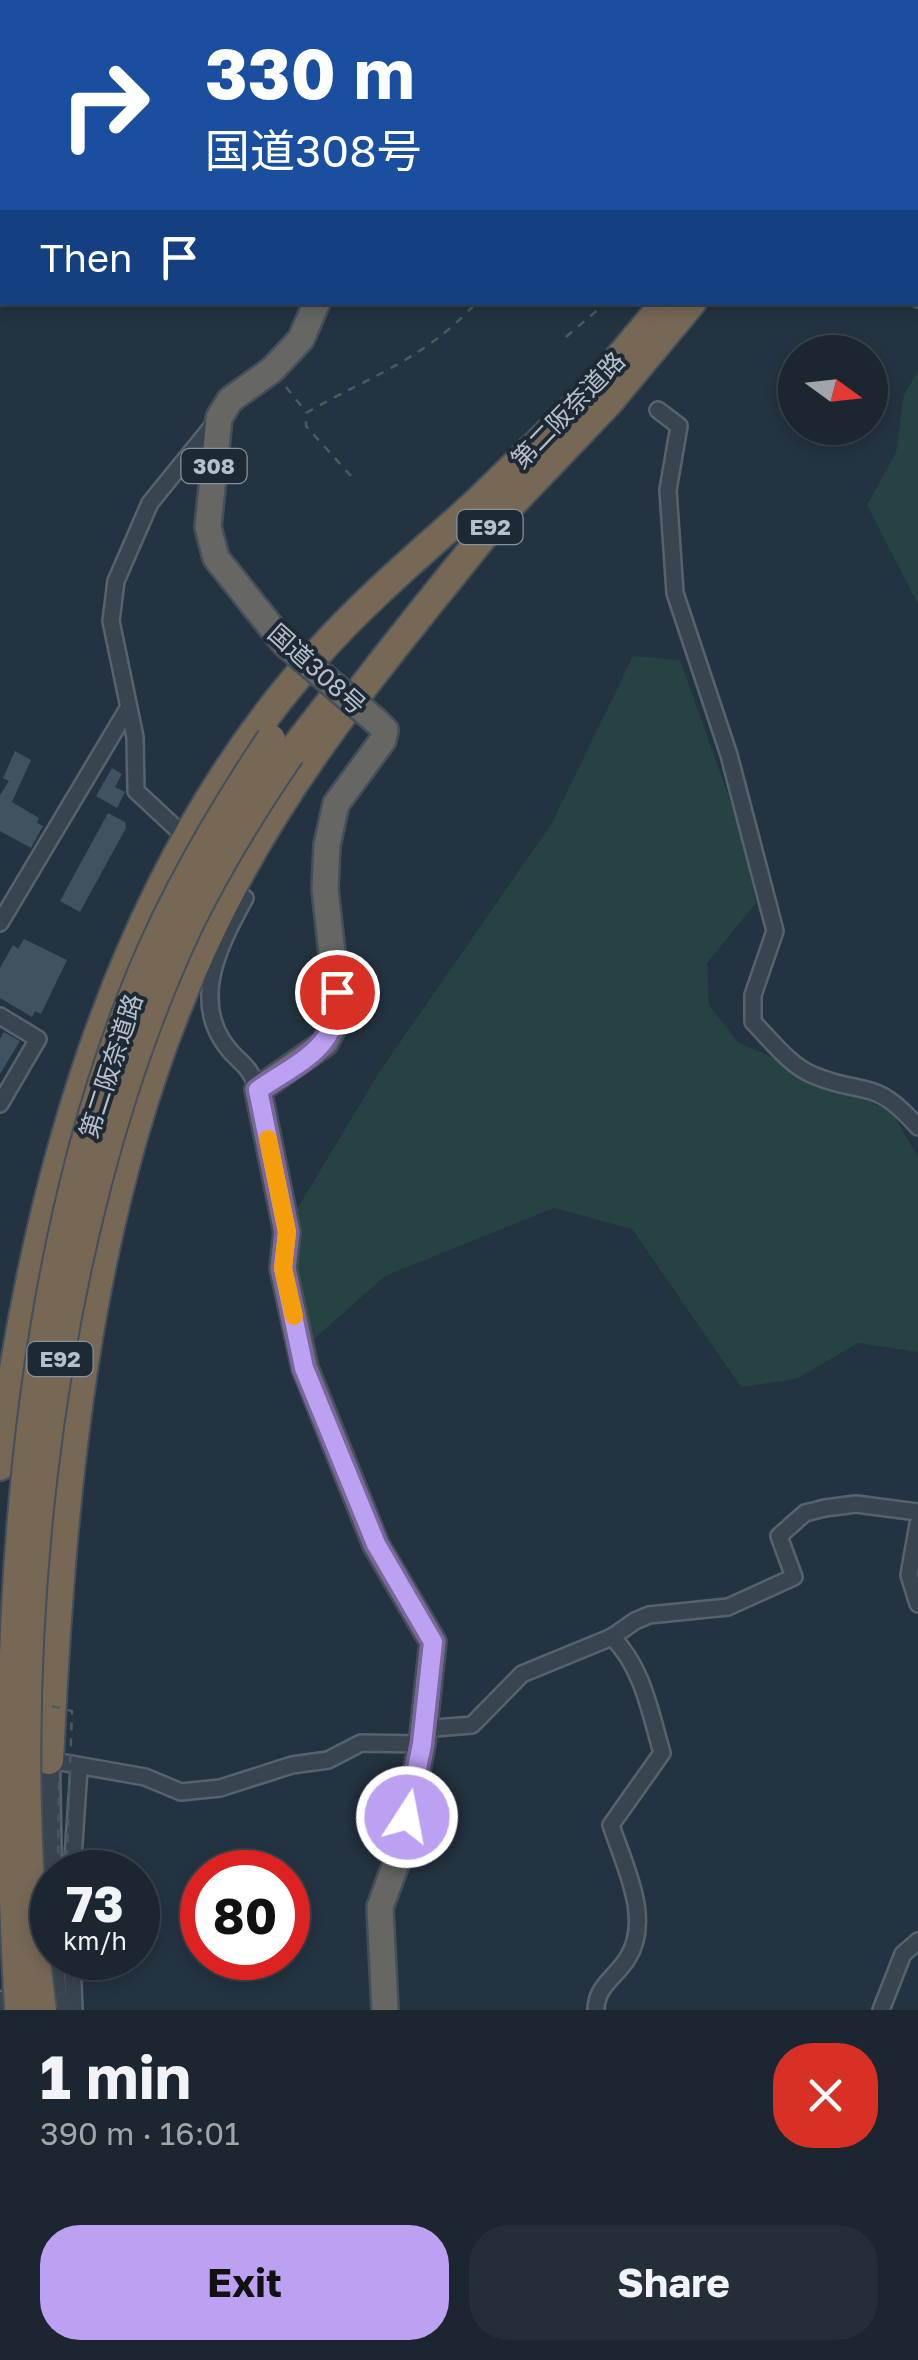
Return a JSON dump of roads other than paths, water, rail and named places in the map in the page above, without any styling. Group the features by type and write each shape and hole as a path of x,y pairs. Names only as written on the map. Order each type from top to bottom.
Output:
{"highway":[{"name":"308","path":"219,418 230,400 294,347 315,305"},
{"name":"第二阪奈道路","path":"19,2010 6,1841 7,1645 24,1450 46,1313 88,1134 132,998 194,865 280,747 348,680 482,515 663,305"},
{"name":"第二阪奈道路","path":"482,515 608,403 690,305"},
{"name":"国道308号","path":"219,418 208,527 216,558 284,644 384,730 383,740 336,804 326,845 325,889 339,1017 325,1043 258,1090"},
{"path":"0,1466 32,1282 70,1129 115,992 154,900 227,772 317,654 482,515"},
{"path":"54,1769 60,1555 82,1368 119,1189 174,1012 226,900 280,807 482,515"},
{"name":"第二阪奈道路","path":"42,2010 29,1840 30,1666 46,1454 68,1317 110,1139 154,1006 280,747"},
{"path":"258,1090 287,1232 283,1268 304,1368 376,1544 433,1642 422,1737 400,1854 380,1907 385,2010"}],"street":[{"path":"658,410 679,426 668,490 675,593 729,756 775,931 753,996 754,1022 798,1067 816,1077 890,1096 918,1126"},
{"path":"179,831 136,790 135,737 110,621 116,581 150,503 219,418"},
{"path":"0,923 4,905 128,710"},
{"path":"245,898 214,959 211,989 214,1026 224,1045 250,1067 258,1090"},
{"path":"0,1016 38,1039 0,1104"},
{"path":"0,1744 54,1769 145,1777 181,1792 220,1788 292,1765 328,1760 361,1743 422,1737 472,1725 522,1674 612,1637 649,1615 728,1607 794,1578 779,1536 804,1514 856,1504 918,1512"},
{"path":"918,1524 909,1575 918,1604"},
{"path":"596,2010 596,2000 638,1937 638,1916 611,1825 662,1753 642,1686 628,1654 612,1637"},
{"path":"54,1769 54,1850"},
{"path":"73,1850 79,1769"},
{"path":"881,2010 902,1954 918,1941"},
{"path":"55,1980 57,2010"},
{"path":"73,1980 74,2010"},
{"path":"0,2002 1,2010"}]}
